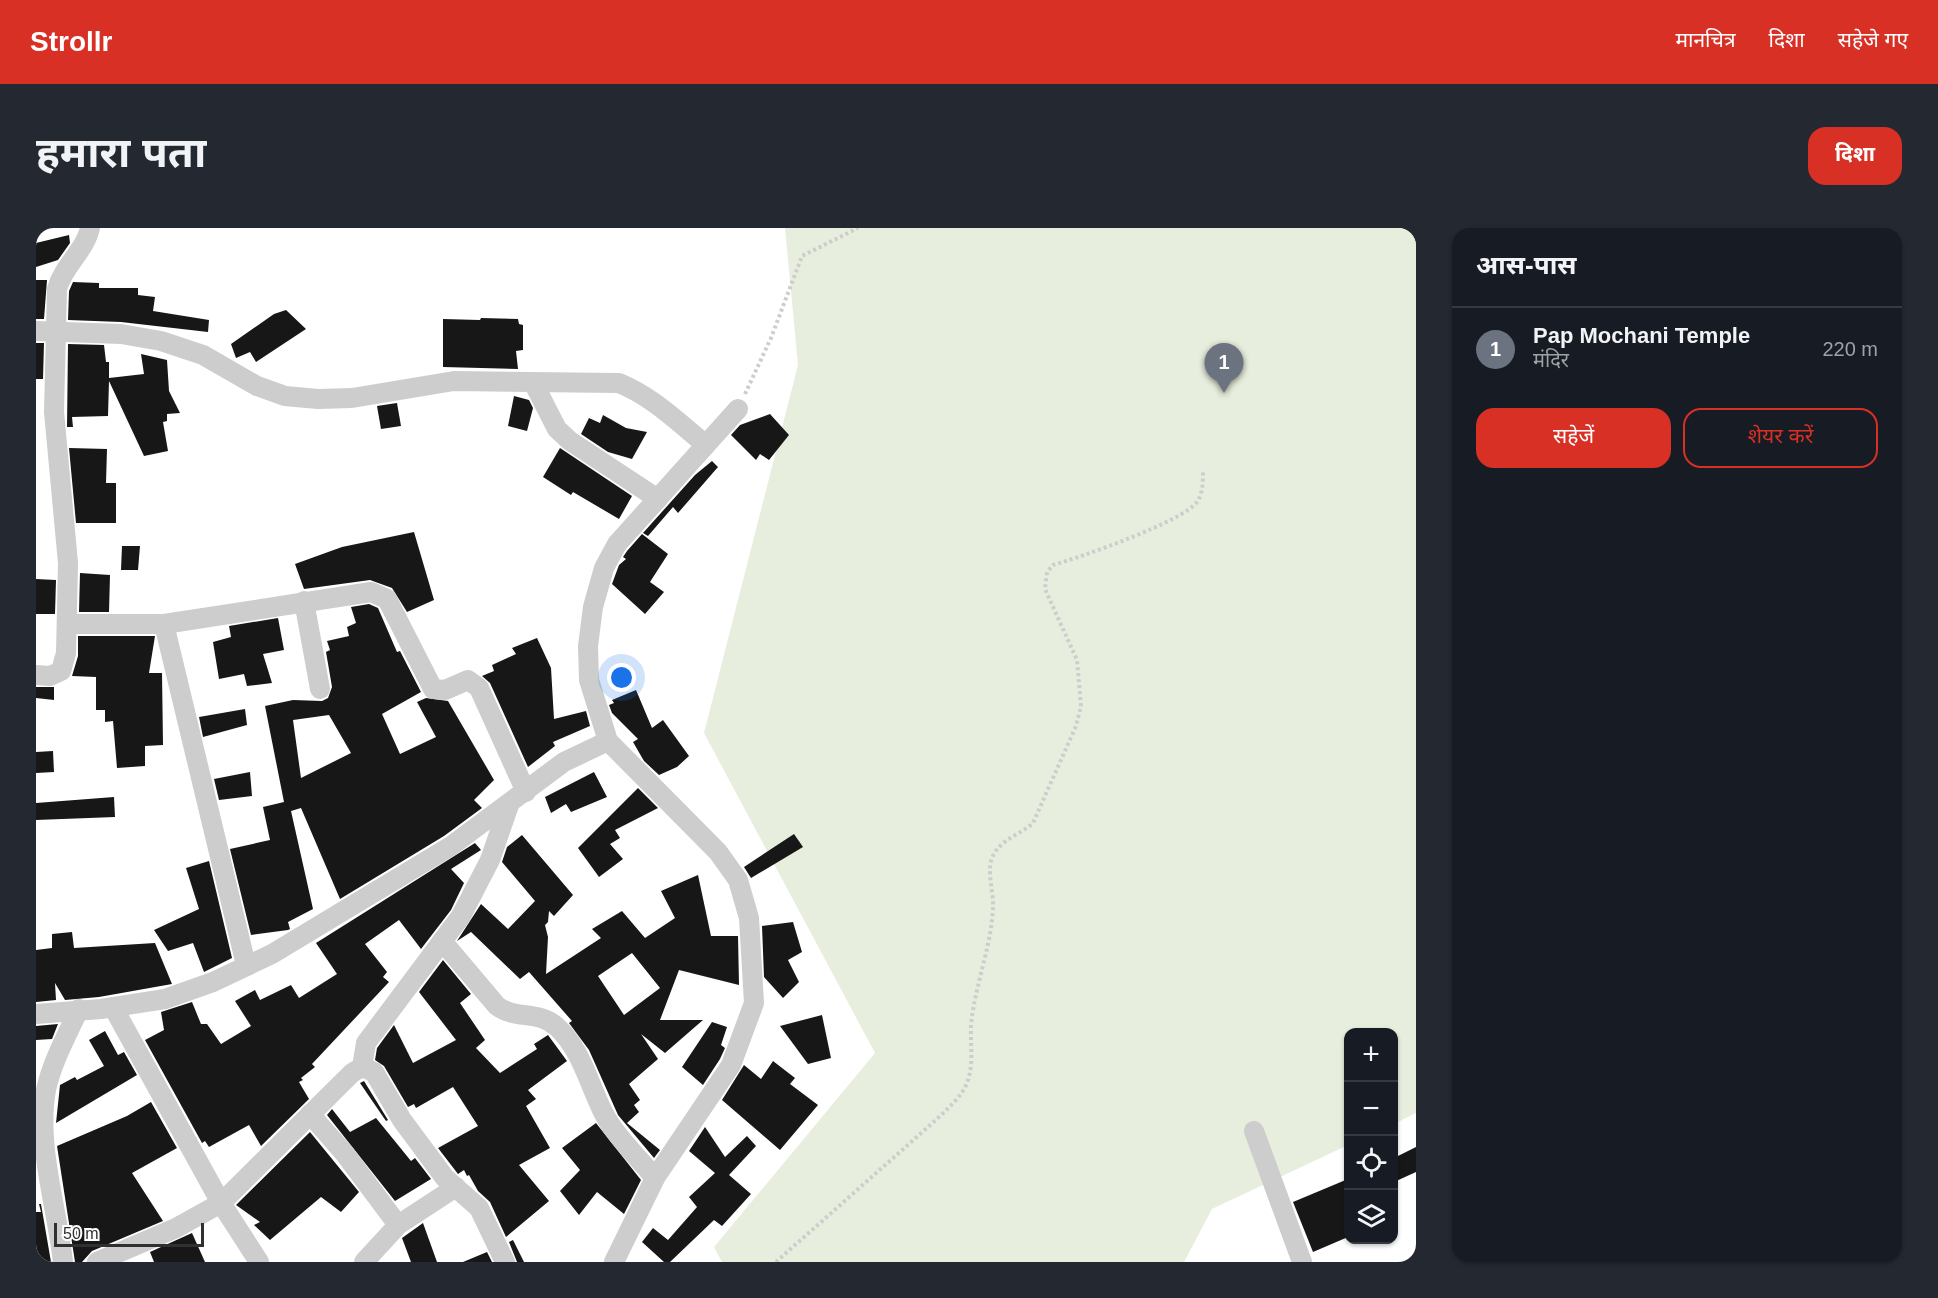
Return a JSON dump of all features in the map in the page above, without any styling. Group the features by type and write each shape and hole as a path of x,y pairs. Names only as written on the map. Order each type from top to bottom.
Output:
{"street":[{"path":"36,675 50,676 61,671 66,653 67,624 68,563 46,332 61,275 78,253 90,228"},
{"path":"46,332 121,334 161,341 203,355 257,386 285,396 318,399 352,398 454,381 619,383 637,390 657,403 706,445"},
{"path":"533,382 557,429 570,441 658,499"},
{"path":"614,1262 655,1178 731,1065 754,1003 749,918 738,880 718,852 608,741 589,680 588,646 593,607 604,568 617,544 738,409"},
{"path":"67,624 165,624 371,592 387,599 433,689 445,690 468,680 479,688 525,792"},
{"path":"304,601 320,689"},
{"path":"165,624 246,965"},
{"path":"36,1014 113,1007 165,999 213,982 272,954 451,846 564,762 608,741"},
{"path":"97,1262 176,1228 221,1203 310,1114 362,1067 366,1043 461,916 490,860 509,805"},
{"path":"442,941 497,1006 506,1012 543,1018 558,1028 572,1044 604,1114 655,1178"},
{"path":"113,1007 221,1203 259,1262"},
{"path":"63,1262 46,1158 43,1112 46,1089 78,1009"},
{"path":"362,1067 374,1072 402,1120 445,1178 479,1208 505,1262"},
{"path":"310,1114 399,1225"},
{"path":"1254,1131 1302,1262"},
{"path":"364,1262 399,1225 456,1187"}],"path":[{"path":"738,409 771,338 802,256 858,228"},
{"path":"776,1262 938,1119 959,1097 969,1079 971,1026 991,933 994,896 990,868 993,855 1002,844 1023,832 1033,823 1080,714 1077,660 1045,589 1047,572 1053,566 1165,524 1187,513 1198,501 1203,471"}],"green space":[{"path":"785,228 1416,228 1416,1113 1398,1122 1398,1028 1344,1028 1344,1147 1212,1209 1184,1262 722,1262 714,1247 875,1053 704,733 798,365"}],"building":[{"path":"69,235 70,243 58,260 36,267 36,243"},
{"path":"36,280 47,280 44,319 36,319"},
{"path":"73,282 99,283 99,288 138,288 138,295 155,297 153,311 209,320 208,332 121,322 68,320 69,291"},
{"path":"286,310 306,329 256,362 250,352 236,358 231,344 274,314"},
{"path":"481,318 518,319 519,324 523,325 523,350 516,351 518,369 443,367 443,319 480,320"},
{"path":"36,343 44,343 43,379 36,379"},
{"path":"68,344 104,345 106,362 109,362 109,378 144,374 141,354 167,360 169,391 180,413 167,414 167,421 163,422 168,451 144,456 109,381 108,416 72,417 73,427 67,427"},
{"path":"514,396 529,400 533,408 527,431 508,426"},
{"path":"397,403 401,426 381,429 377,406"},
{"path":"770,414 789,435 769,460 760,454 756,460 731,435 740,425"},
{"path":"603,415 626,428 647,432 632,459 608,452 581,434 589,418 600,423"},
{"path":"69,448 107,449 106,483 116,483 116,523 76,523"},
{"path":"560,448 632,496 619,519 573,492 571,495 543,477"},
{"path":"712,461 718,467 678,513 673,507 648,536 643,533 695,475"},
{"path":"414,532 434,600 407,612 392,588 370,580 304,589 295,564 342,547"},
{"path":"642,534 668,554 650,582 664,592 645,614 612,584 619,565 626,559 623,557"},
{"path":"122,546 140,546 138,570 121,570"},
{"path":"80,573 110,575 109,612 79,612"},
{"path":"36,579 56,580 55,614 36,614"},
{"path":"369,604 378,608 397,652 400,651 421,692 382,714 400,754 436,737 417,702 426,698 448,701 494,780 474,800 482,808 444,836 340,899 301,808 291,811 313,909 288,922 290,929 288,930 251,935 230,849 270,840 263,807 284,802 265,706 293,700 322,701 328,698 332,687 326,652 330,650 327,641 349,636 347,627 356,623 351,607","holes":["329,715 351,753 301,778 293,720"]},
{"path":"278,618 284,650 263,654 272,683 247,686 244,674 219,679 213,642 231,637 229,626"},
{"path":"78,636 155,636 149,673 162,673 163,745 145,746 145,766 117,768 113,721 105,722 105,710 96,710 96,677 72,676 78,656"},
{"path":"537,638 551,668 554,719 586,711 590,726 553,742 555,746 528,767 490,683 482,676 494,671 492,665 516,654 512,648"},
{"path":"36,687 54,687 54,700 36,698"},
{"path":"636,690 652,728 663,720 689,756 677,767 659,775 644,761 633,742 638,739 612,713 609,705 614,703 612,700"},
{"path":"245,709 247,725 203,737 199,717"},
{"path":"53,751 54,772 36,773 36,752"},
{"path":"250,772 252,796 219,800 214,779"},
{"path":"594,772 607,797 571,812 566,804 551,813 545,797"},
{"path":"638,788 658,808 615,830 620,838 610,844 623,859 599,877 578,848"},
{"path":"114,797 115,817 36,820 36,803"},
{"path":"794,834 803,847 751,878 744,867"},
{"path":"522,835 573,895 554,916 549,911 548,922 545,925 548,937 546,974 601,938 592,929 622,911 645,938 675,918 661,891 698,875 711,936 738,936 739,985 679,970 660,1020 703,1020 665,1053 641,1034 658,1059 629,1084 640,1100 634,1105 639,1112 627,1123 660,1150 654,1158 618,1115 589,1050 569,1023 572,1021 529,972 520,979 471,932 457,941 481,904 508,929 535,901 502,862 507,847","holes":["632,953 660,988 624,1015 598,976"]},
{"path":"475,843 481,850 451,869 464,883 451,910 421,949 399,920 365,944 387,972 383,977 389,982 312,1064 315,1067 301,1078 303,1080 299,1082 309,1099 261,1146 249,1125 209,1147 205,1141 202,1143 145,1040 164,1030 161,1012 192,1002 201,1024 207,1024 221,1044 251,1026 235,1001 255,990 260,1000 291,985 299,998 337,974 316,943"},
{"path":"209,861 232,958 204,972 193,943 168,951 154,930 199,909 186,868"},
{"path":"793,922 802,952 788,960 799,982 783,998 764,977 762,926"},
{"path":"72,932 74,948 155,943 172,984 99,997 65,1000 55,983 56,1000 36,1002 36,950 52,948 52,934"},
{"path":"443,960 471,994 460,1003 485,1040 476,1048 500,1073 537,1049 534,1044 548,1035 567,1061 528,1090 536,1099 526,1106 550,1148 519,1165 549,1201 506,1237 490,1202 478,1191 464,1170 458,1174 438,1148 478,1126 453,1087 416,1108 414,1104 408,1107 384,1066 375,1060 377,1048 394,1025 413,1063 456,1040 419,992"},
{"path":"822,1015 831,1058 808,1064 780,1026"},
{"path":"712,1022 727,1027 721,1045 725,1048 703,1085 682,1067"},
{"path":"58,1024 52,1039 36,1040 36,1026"},
{"path":"105,1031 118,1055 124,1052 137,1075 56,1123 60,1085 75,1077 77,1080 104,1066 89,1040"},
{"path":"773,1061 795,1078 790,1084 818,1105 780,1150 722,1100 744,1065 761,1079"},
{"path":"364,1081 388,1120 386,1121 360,1083"},
{"path":"151,1102 177,1148 132,1173 163,1221 92,1251 82,1262 75,1262 57,1146 127,1116"},
{"path":"332,1109 350,1132 376,1118 411,1161 415,1158 431,1179 395,1201 327,1115"},
{"path":"596,1123 641,1180 624,1214 597,1192 579,1215 560,1191 580,1170 562,1148"},
{"path":"705,1127 725,1157 747,1136 756,1146 729,1175 751,1194 722,1226 714,1220 670,1262 664,1262 642,1242 653,1228 668,1240 697,1207 689,1197 715,1173 689,1151"},
{"path":"310,1132 359,1192 341,1212 321,1197 270,1240 254,1225 260,1222 236,1205"},
{"path":"1416,1147 1416,1172 1398,1180 1398,1156"},
{"path":"1344,1181 1344,1239 1313,1252 1293,1202"},
{"path":"39,1204 41,1204 51,1262 36,1262 36,1212 41,1212"},
{"path":"423,1223 437,1262 411,1262 402,1238"},
{"path":"192,1233 205,1262 154,1262 150,1252"},
{"path":"513,1240 524,1262 517,1262 509,1242"},
{"path":"487,1252 492,1262 463,1262"}],"place":[{"name":"Pap Mochani Temple","path":"1224,393"}]}
